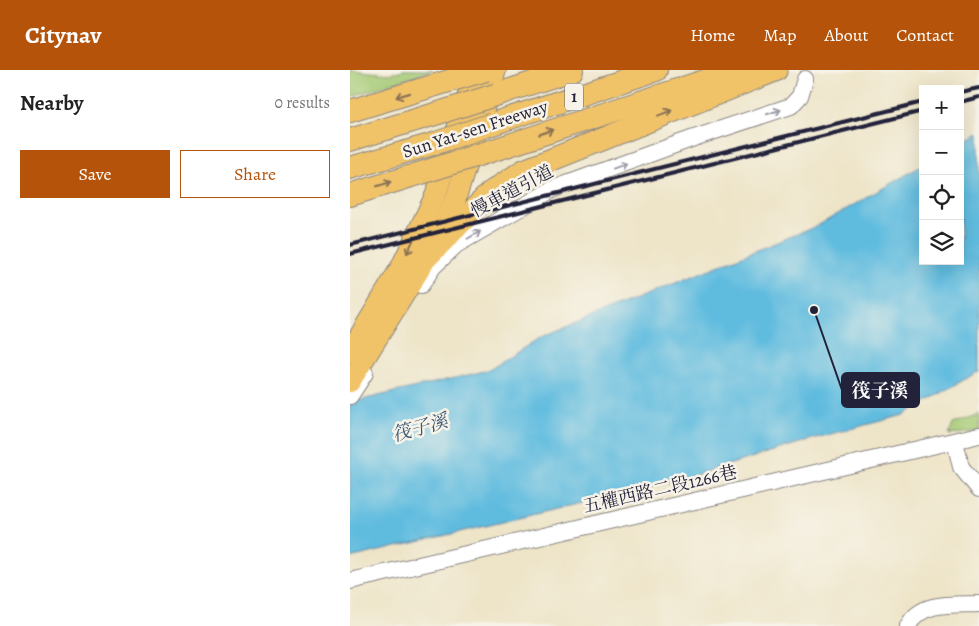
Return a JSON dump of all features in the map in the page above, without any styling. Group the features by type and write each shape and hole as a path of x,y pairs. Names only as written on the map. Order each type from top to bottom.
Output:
{"highway":[{"path":"350,111 486,70"},
{"name":"Sun Yat-sen Freeway","path":"350,140 572,70"},
{"name":"Sun Yat-sen Freeway","path":"350,168 433,144 656,70"},
{"path":"350,195 738,70"},
{"path":"428,256 490,193 523,171 776,70"}],"main road":[{"path":"350,352 386,320 401,266 436,194 476,70"},
{"path":"350,382 386,320 428,256 456,198 496,70"}],"lane":[{"name":"慢車道引道","path":"350,396 386,320 433,267 456,245 553,189 694,138 791,106 800,96 805,79"},
{"name":"五權西路二段1266巷","path":"350,581 979,435"},
{"path":"955,441 961,467 979,489"},
{"path":"908,626 915,615 932,606 979,604"}],"green space":[{"path":"350,70 389,74 403,70 433,70 350,97"},
{"path":"979,414 979,431 949,435 953,424"}],"water":[{"path":"979,133 979,371 904,415 819,437 679,480 350,558 350,399 357,401 489,370 541,337 817,226 919,167 919,265 964,265 964,141"}],"railway":[{"path":"964,91 979,88"},
{"path":"964,101 979,97"},
{"path":"350,245 919,103"},
{"path":"350,254 919,112"}],"place":[{"name":"筏子溪","path":"814,310"}]}
